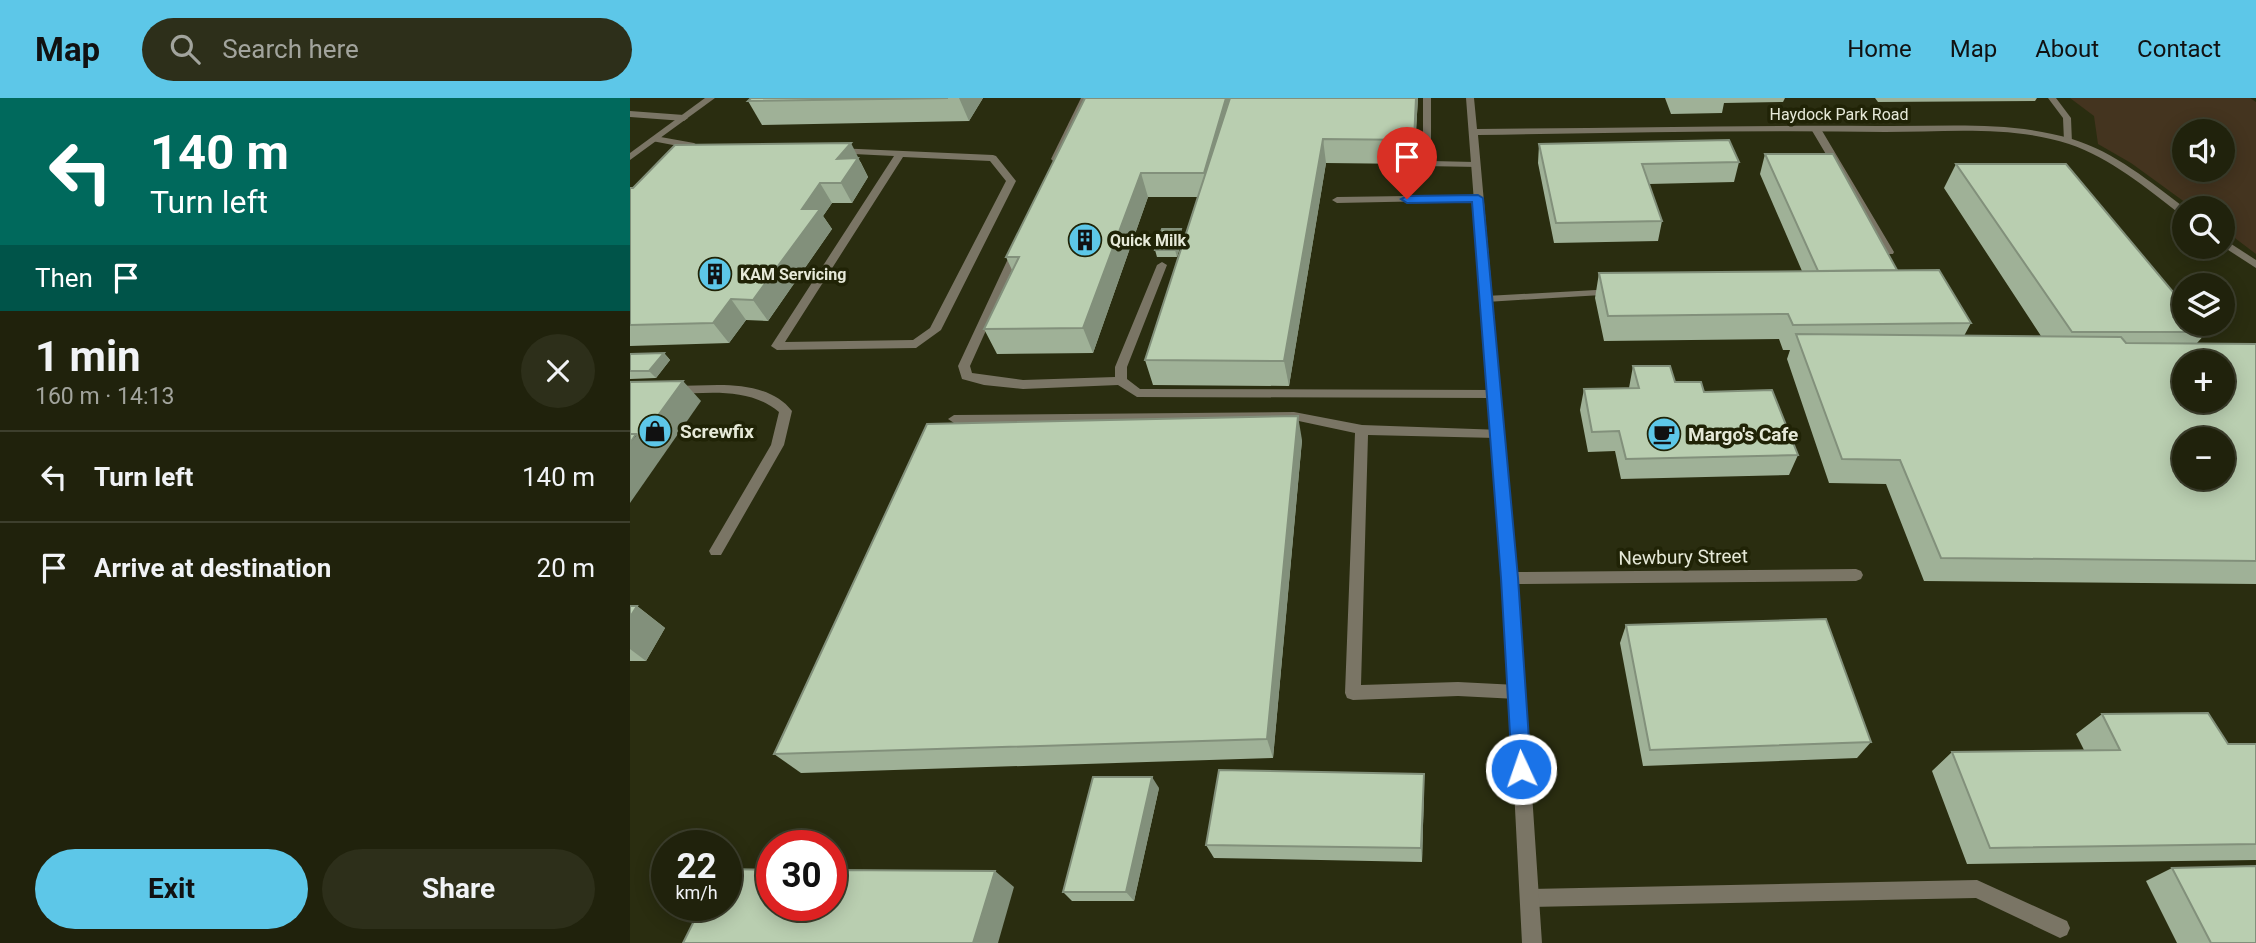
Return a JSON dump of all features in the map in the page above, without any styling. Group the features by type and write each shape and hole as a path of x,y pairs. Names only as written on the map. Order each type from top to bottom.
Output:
{"street":[{"path":"630,157 711,98"},
{"path":"1050,173 1085,98"},
{"path":"1427,98 1426,164 1475,165"},
{"path":"1470,98 1510,578 1532,943"},
{"path":"2052,98 2067,118 2069,141"},
{"path":"630,114 684,118"},
{"path":"1816,129 1889,251"},
{"name":"Haydock Park Road","path":"1472,132 1816,129 1993,131 2069,141 2097,151 2172,204"},
{"path":"655,139 678,146 705,147"},
{"path":"831,151 993,158 1010,181 935,330 916,344 777,346 900,154"},
{"path":"1336,200 1478,198"},
{"path":"1023,236 964,366 966,376 982,381 1017,383 1121,381 1137,393 1494,394"},
{"path":"2235,250 2256,265"},
{"path":"1121,381 1121,367 1161,265"},
{"path":"1486,299 1621,291"},
{"path":"656,390 746,390 773,397 786,411 777,445 716,551"},
{"path":"954,419 1294,416 1362,430 1497,433"},
{"path":"1362,430 1353,693 1458,689 1517,692"},
{"name":"Newbury Street","path":"1510,578 1856,575"},
{"path":"1530,898 1977,889 2060,928"}],"shaded area":[{"path":"2070,98 2250,98 2256,102 2256,254 2235,238 2235,196 2176,196 2131,163 2098,144 2094,116"}],"building":[{"path":"751,98 948,98 748,101"},
{"name":"Quick Milk","path":"1085,98 1226,98 1204,173 1141,173 1083,328 984,329 1019,257 1006,257"},
{"path":"1230,98 1416,98 1414,140 1323,139 1284,361 1145,360"},
{"path":"1729,140 1739,162 1642,164 1662,221 1556,223 1539,144"},
{"name":"KAM Servicing","path":"851,143 837,159 858,158 841,183 820,183 802,209 820,209 753,300 731,299 713,323 630,325 630,188 675,145"},
{"path":"1765,154 1833,154 1897,270 1818,271"},
{"path":"1956,164 2066,164 2172,291 2172,332 2072,332"},
{"path":"1162,229 1181,229 1175,250 1155,250"},
{"path":"1939,270 1971,323 1793,325 1788,314 1608,316 1599,273"},
{"path":"1796,334 2121,337 2126,343 2256,344 2256,561 1941,558 1900,460 1842,459"},
{"path":"664,353 649,371 630,371 630,354"},
{"path":"1633,366 1670,366 1675,382 1701,382 1704,392 1772,390 1798,455 1626,459 1619,431 1592,432 1584,389 1639,388"},
{"path":"683,381 641,439 636,434 630,434 630,382"},
{"path":"1298,416 1267,739 774,754 927,424"},
{"path":"630,606 637,606 630,617"},
{"path":"1826,619 1871,742 1650,750 1626,625"},
{"path":"2208,713 2228,744 2256,744 2256,844 1990,848 1952,752 2120,750 2102,714"},
{"path":"1219,770 1424,774 1421,848 1206,845"},
{"path":"1093,777 1152,777 1126,892 1063,892"},
{"path":"2256,866 2256,943 2211,943 2172,868"},
{"path":"742,869 756,870 756,921 847,921 847,870 995,871 973,943 683,943 694,921 742,921"}],"place":[{"name":"Quick Milk","path":"1085,240"},
{"name":"KAM Servicing","path":"715,274"},
{"name":"Screwfix","path":"655,431"},
{"name":"Margo's Cafe","path":"1664,434"}],"route":[{"path":"1407,199 1478,198 1510,578 1521,769"}]}
